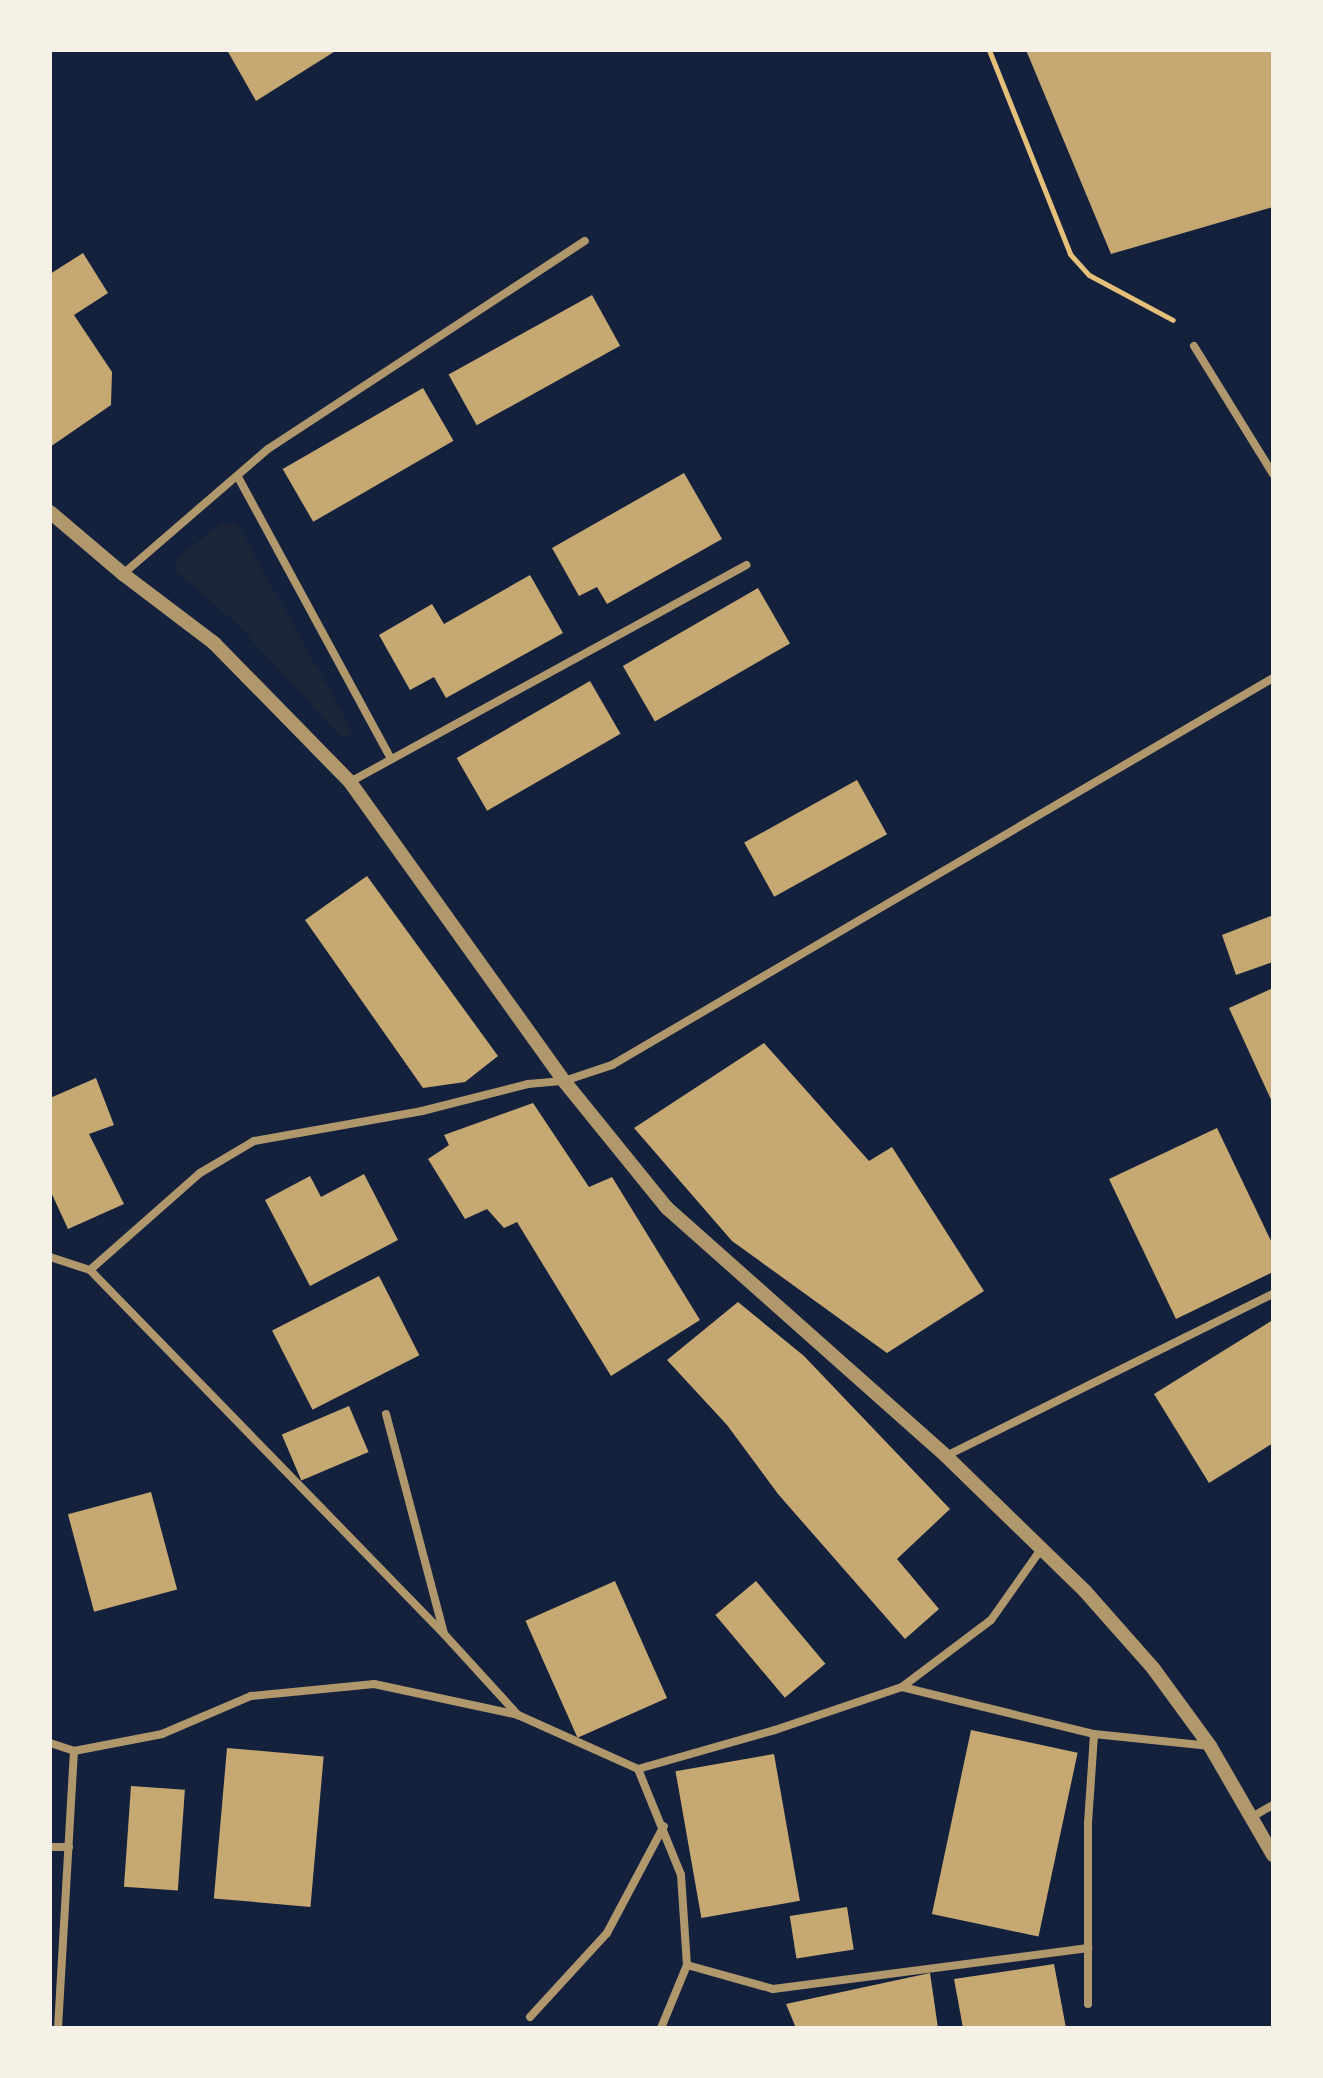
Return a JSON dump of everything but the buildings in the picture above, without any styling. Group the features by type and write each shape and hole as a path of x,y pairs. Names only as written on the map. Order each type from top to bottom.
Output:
{"street":[{"path":"123,574 268,449 585,241"},
{"path":"1194,346 1273,474"},
{"path":"238,477 391,759"},
{"path":"50,512 123,574 214,643 350,782 564,1081 667,1208 946,1456 1042,1548 1153,1668 1210,1746 1273,1855"},
{"path":"350,782 746,565"},
{"path":"90,1270 200,1173 254,1141 422,1111 528,1084 564,1081 612,1065 1273,678"},
{"path":"50,1257 90,1270 444,1634 518,1715"},
{"path":"946,1456 1273,1294"},
{"path":"386,1414 444,1634"},
{"path":"50,1743 74,1751 162,1734 251,1696 374,1684 518,1715 638,1769 775,1730 902,1687 991,1620 1042,1548"},
{"path":"902,1687 1094,1734 1210,1746"},
{"path":"1088,2004 1088,1823 1094,1734"},
{"path":"58,2028 74,1751"},
{"path":"638,1769 664,1826 681,1875 687,1965 661,2028"},
{"path":"1252,1817 1273,1805"},
{"path":"530,2017 607,1933 664,1826"},
{"path":"50,1847 69,1847"},
{"path":"687,1965 773,1989 1088,1948"}],"path":[{"path":"989,50 1070,254 1089,275 1181,325 1194,346"}],"shaded area":[{"path":"222,523 237,525 350,727 348,736 341,736 235,622 176,571 177,558"}]}
